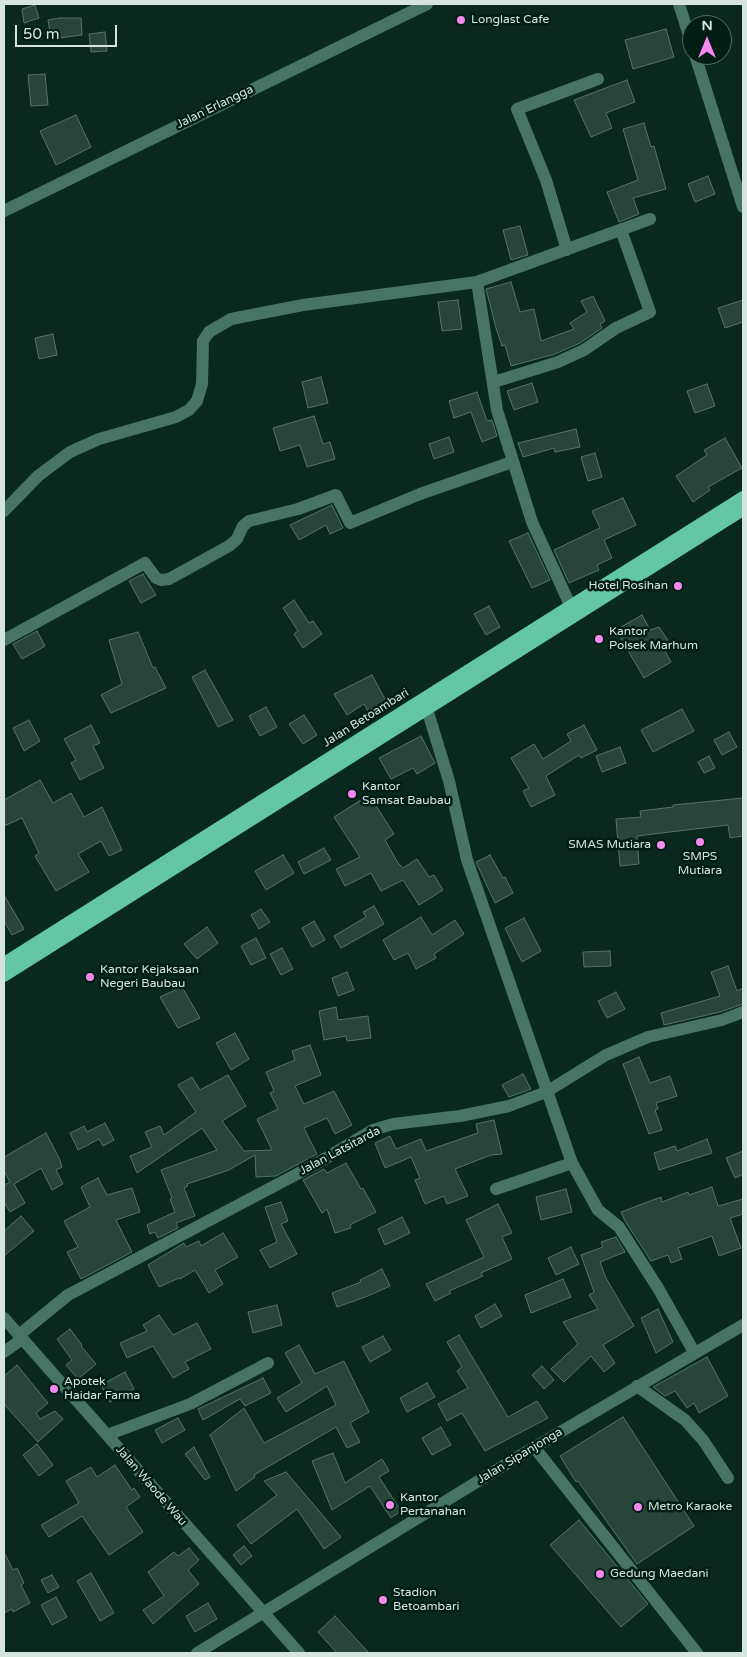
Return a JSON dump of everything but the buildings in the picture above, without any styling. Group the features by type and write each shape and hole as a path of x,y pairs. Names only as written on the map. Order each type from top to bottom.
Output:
{"main road":[{"name":"Jalan Betoambari","path":"4,976 261,807 743,497"},
{"name":"Jalan Betoambari","path":"4,963 427,709 743,510"}],"street":[{"name":"Jalan Erlangga","path":"4,211 427,4"},
{"path":"698,65 743,207"},
{"path":"567,250 546,180 517,109 598,79"},
{"path":"4,510 38,476 70,452 99,439 176,417 189,410 197,400 202,384 203,341 209,332 231,319 303,305 477,282 650,219"},
{"path":"494,382 558,362 584,350 616,328 650,312 621,230"},
{"path":"477,282 494,382 496,410 532,522 571,607"},
{"path":"4,640 146,563 156,578 161,580 169,579 229,546 237,539 243,526 249,521 298,508 336,495 350,523 420,494 512,462"},
{"path":"427,709 449,781 467,860 572,1163 598,1210 619,1227 658,1288 694,1352"},
{"name":"Jalan Latsitarda","path":"4,1352 68,1296 316,1164 372,1130 393,1124 460,1116 509,1106 546,1092 606,1055 648,1037 722,1020 743,1012"},
{"path":"496,1189 572,1163"},
{"name":"Jalan Waode Wau","path":"4,1318 299,1653"},
{"name":"Jalan Sipanjonga","path":"197,1653 534,1447 743,1325"},
{"path":"107,1436 190,1404 268,1363"},
{"path":"637,1386 685,1420 703,1440 728,1478"},
{"path":"534,1447 697,1653"}],"place":[{"name":"Longlast Cafe","path":"461,20"},
{"name":"Hotel Rosihan","path":"678,586"},
{"name":"Kantor Polsek Marhum","path":"599,639"},
{"name":"Kantor Samsat Baubau","path":"352,794"},
{"name":"SMPS Mutiara","path":"700,842"},
{"name":"SMAS Mutiara","path":"661,845"},
{"name":"Kantor Kejaksaan Negeri Baubau","path":"90,977"},
{"name":"Apotek Haidar Farma","path":"54,1389"},
{"name":"Kantor Pertanahan","path":"390,1505"},
{"name":"Metro Karaoke","path":"638,1507"},
{"name":"Gedung Maedani","path":"600,1574"},
{"name":"Stadion Betoambari","path":"383,1600"}]}
